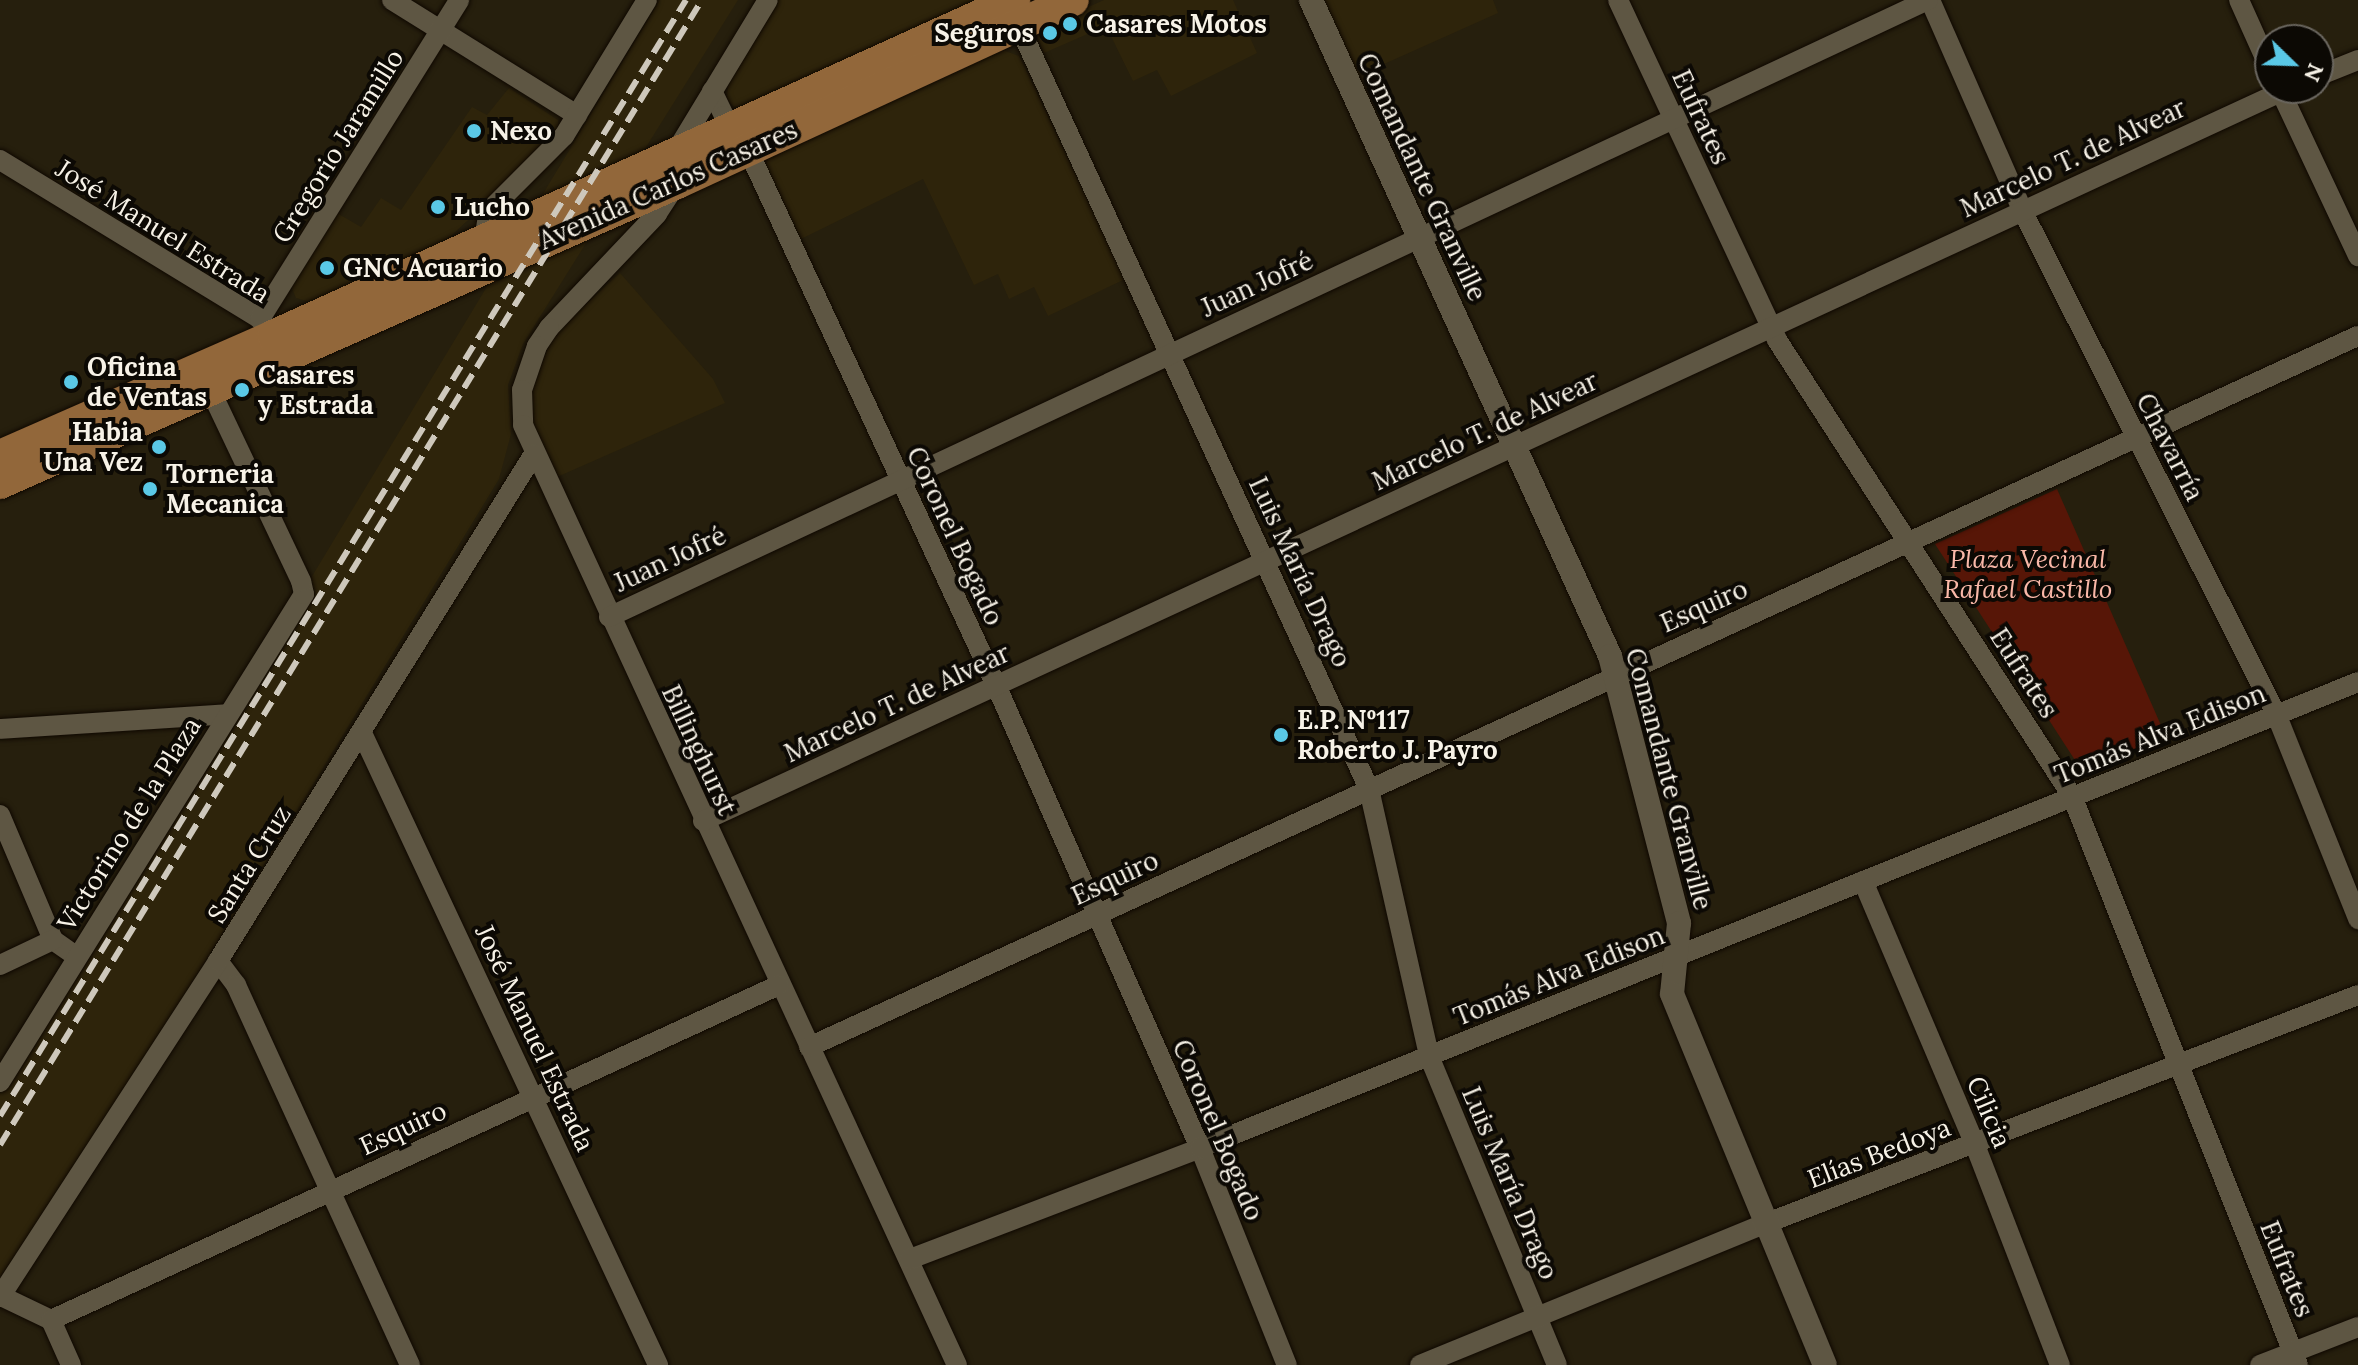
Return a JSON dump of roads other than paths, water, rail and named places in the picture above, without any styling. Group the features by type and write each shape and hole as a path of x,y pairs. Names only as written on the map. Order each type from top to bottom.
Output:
{"main road":[{"name":"Avenida Carlos Casares","path":"272,339 450,281 677,183 741,139 1012,7 1073,0"},
{"name":"Avenida Carlos Casares","path":"0,483 205,380 272,339 677,150 741,139"},
{"name":"Avenida Carlos Casares","path":"0,456 205,380"}],"street":[{"path":"392,0 577,115"},
{"name":"Gregorio Jaramillo","path":"272,339 459,0"},
{"path":"484,241 489,211 564,136 647,0"},
{"path":"677,150 768,0"},
{"name":"Comandante Granville","path":"1311,0 1616,674 1679,923 1672,994 1825,1365"},
{"name":"Eufrates","path":"1618,0 1771,327 2072,796 2295,1359"},
{"name":"Juan Jofré","path":"609,617 1929,0"},
{"name":"Chavarría","path":"1929,0 2022,210 2277,716 2358,919"},
{"path":"2239,0 2254,33"},
{"name":"Luis María Drago","path":"1012,7 1369,789 1429,1056 1557,1365"},
{"path":"2334,70 2358,60"},
{"name":"Coronel Bogado","path":"712,91 724,116 741,139 996,685 1200,1148 1287,1365"},
{"name":"Marcelo T. de Alvear","path":"703,821 2254,102"},
{"path":"2290,104 2358,256"},
{"name":"José Manuel Estrada","path":"0,160 272,339"},
{"name":"Billinghurst","path":"677,183 657,214 549,328 537,346 522,390 520,409 534,454 957,1365"},
{"name":"Esquiro","path":"809,1047 2358,336"},
{"name":"Victorino de la Plaza","path":"0,1082 304,594 301,581 205,380"},
{"name":"Santa Cruz","path":"0,1296 218,961 534,454"},
{"name":"Tomás Alva Edison","path":"910,1259 1200,1148 2358,682"},
{"path":"0,729 229,714"},
{"name":"José Manuel Estrada","path":"362,733 535,1096 658,1365"},
{"path":"0,815 53,940 77,957"},
{"name":"Cilicia","path":"1863,881 1975,1145 2060,1365"},
{"path":"0,965 53,940"},
{"path":"218,961 236,985 410,1365"},
{"name":"Esquiro","path":"51,1320 779,985"},
{"name":"Elías Bedoya","path":"1420,1365 1767,1223 2358,995"},
{"path":"0,1296 51,1320 71,1365"},
{"path":"2260,1365 2295,1359 2358,1327"}],"railway":[{"path":"0,1116 686,0"},
{"path":"0,1145 702,0"}],"place":[{"name":"Casares Motos","path":"1070,24"},
{"name":"Seguros","path":"1050,33"},
{"name":"Nexo","path":"474,131"},
{"name":"Lucho","path":"438,207"},
{"name":"GNC Acuario","path":"327,268"},
{"name":"Oficina de Ventas","path":"71,382"},
{"name":"Casares y Estrada","path":"242,390"},
{"name":"Habia Una Vez","path":"159,447"},
{"name":"Torneria Mecanica","path":"150,489"},
{"name":"E.P. Nº117 Roberto J. Payro","path":"1281,735"}],"park label":[{"name":"Plaza Vecinal Rafael Castillo","path":"2028,574"}]}
